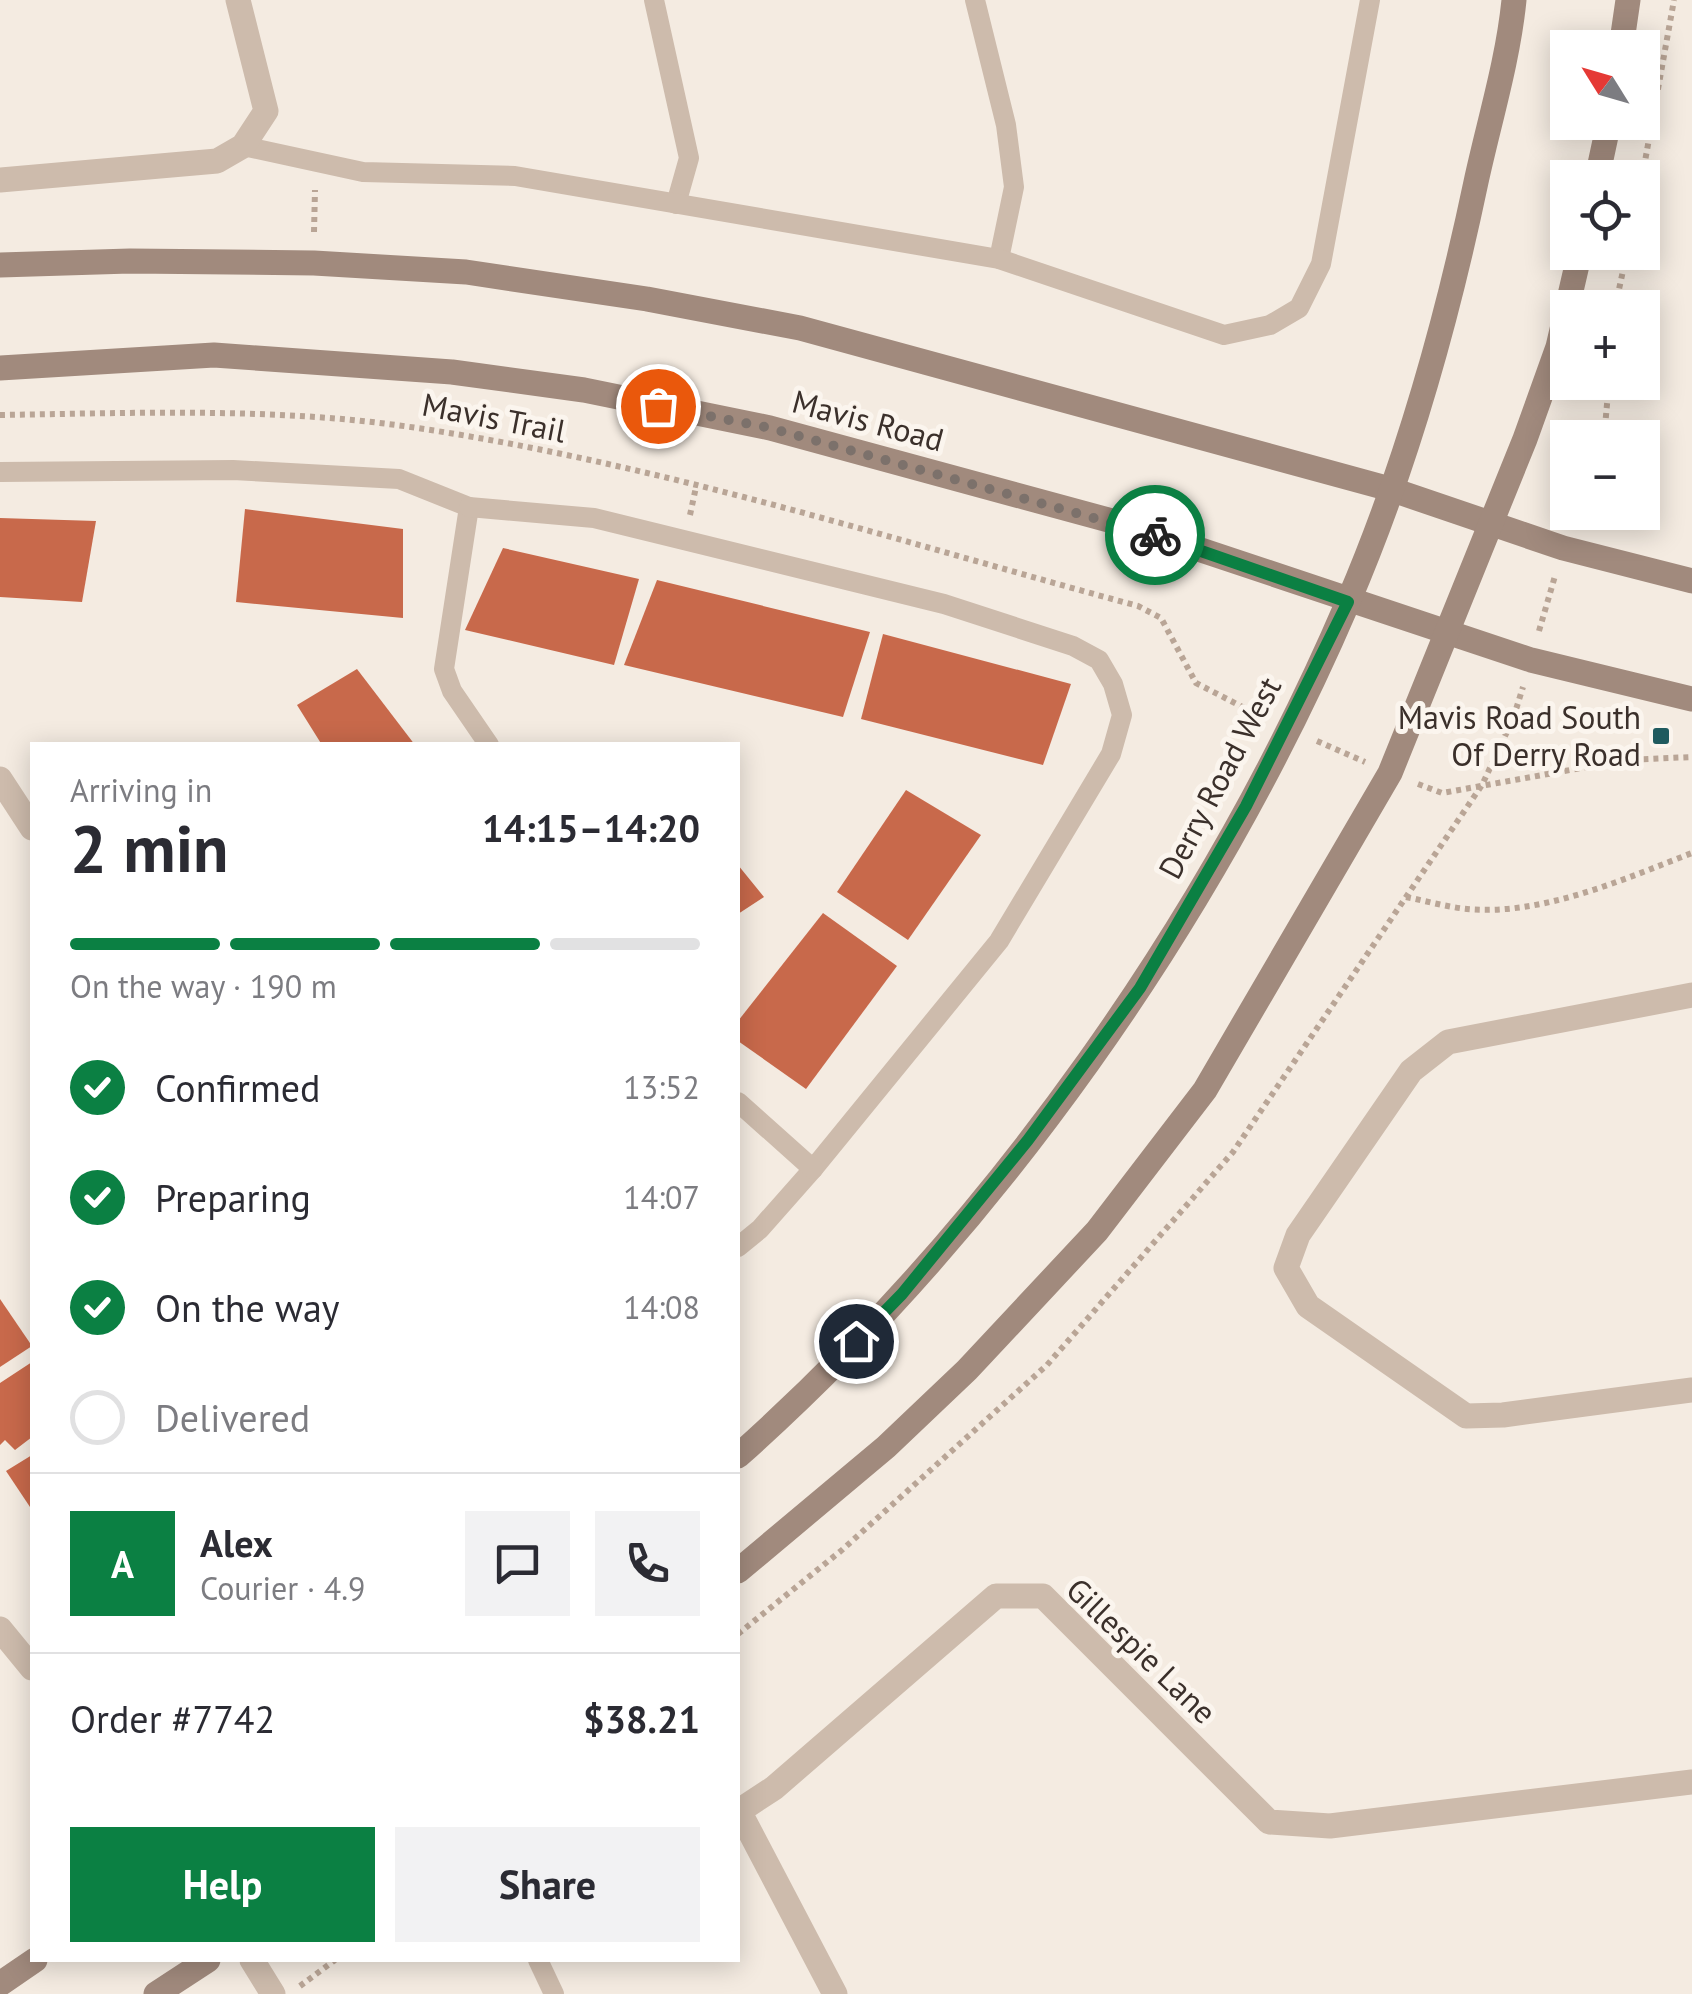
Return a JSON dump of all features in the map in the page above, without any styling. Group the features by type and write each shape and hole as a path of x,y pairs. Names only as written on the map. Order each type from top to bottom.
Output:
{"main road":[{"name":"Derry Road West","path":"740,1454 902,1294 1028,1140 1140,988 1286,728 1348,602 1449,310 1514,0"},
{"path":"1624,30 1628,0"},
{"path":"0,265 130,260 466,272 800,328 1390,489 1563,548 1692,581"},
{"path":"740,1569 886,1447 967,1370 1097,1231 1206,1090 1390,773 1558,347 1576,270"},
{"name":"Mavis Road","path":"0,368 214,355 452,372 584,390 770,428 1124,524 1531,660 1692,698"},
{"path":"0,1984 32,1962"},
{"path":"156,1994 205,1962"}],"street":[{"path":"0,180 216,161 242,146 266,111 238,0"},
{"path":"0,779 30,825"},
{"path":"1692,995 1448,1042 1411,1071 1298,1234 1286,1268 1308,1306 1466,1416 1503,1415 1692,1390"},
{"name":"Gillespie Lane","path":"740,1810 774,1788 996,1596 1043,1596 1269,1822 1330,1826 1692,1782"},
{"path":"0,1629 30,1666"},
{"name":"Gillespie Lane","path":"740,1815 835,1994"},
{"path":"253,1962 273,1994"}],"lane":[{"path":"654,0 689,158 676,204"},
{"path":"975,0 1006,126 1014,187 999,259"},
{"path":"242,146 363,172 514,176 999,259 1224,334 1270,325 1299,308 1321,264 1370,0"},
{"path":"0,472 232,470 399,479 470,508 594,518 944,604 1073,646 1099,660 1114,684 1122,715 1111,754 999,942 813,1169 760,1229 740,1245"},
{"path":"470,508 444,670 452,692 487,742"},
{"path":"740,1104 813,1169"},
{"path":"539,1962 554,1994"}],"path":[{"path":"1645,160 1674,0"},
{"path":"300,179 315,187 314,264"},
{"name":"Mavis Trail","path":"0,416 281,416 416,427 641,472 1138,606 1160,618 1196,684 1286,728 1442,793 1626,760 1692,757"},
{"path":"1513,719 1563,548"},
{"path":"1406,897 1469,909 1522,907 1625,879 1692,853"},
{"path":"322,1970 332,1962"}],"building":[{"path":"245,509 403,529 403,618 236,602"},
{"path":"0,518 96,521 82,602 0,597"},
{"path":"503,548 639,579 614,665 465,630"},
{"path":"657,580 870,632 843,717 624,665"},
{"path":"883,634 1071,684 1043,765 861,719"},
{"path":"357,669 413,742 320,742 297,705"},
{"path":"906,790 981,835 908,940 837,892"},
{"path":"740,867 764,897 740,913"},
{"path":"823,913 897,966 806,1089 740,1042 740,1018"},
{"path":"0,1299 30,1347 0,1367"},
{"path":"30,1363 30,1439 15,1450 5,1440 0,1445 0,1383"},
{"path":"30,1456 30,1507 6,1471"}],"way so far":[{"path":"658,406 770,428 1155,535"}],"place":[{"name":"Mavis Road South Of Derry Road","path":"1661,736"}],"route":[{"path":"856,1341 902,1294 1028,1140 1140,988 1246,806 1348,602 1155,535"}]}
